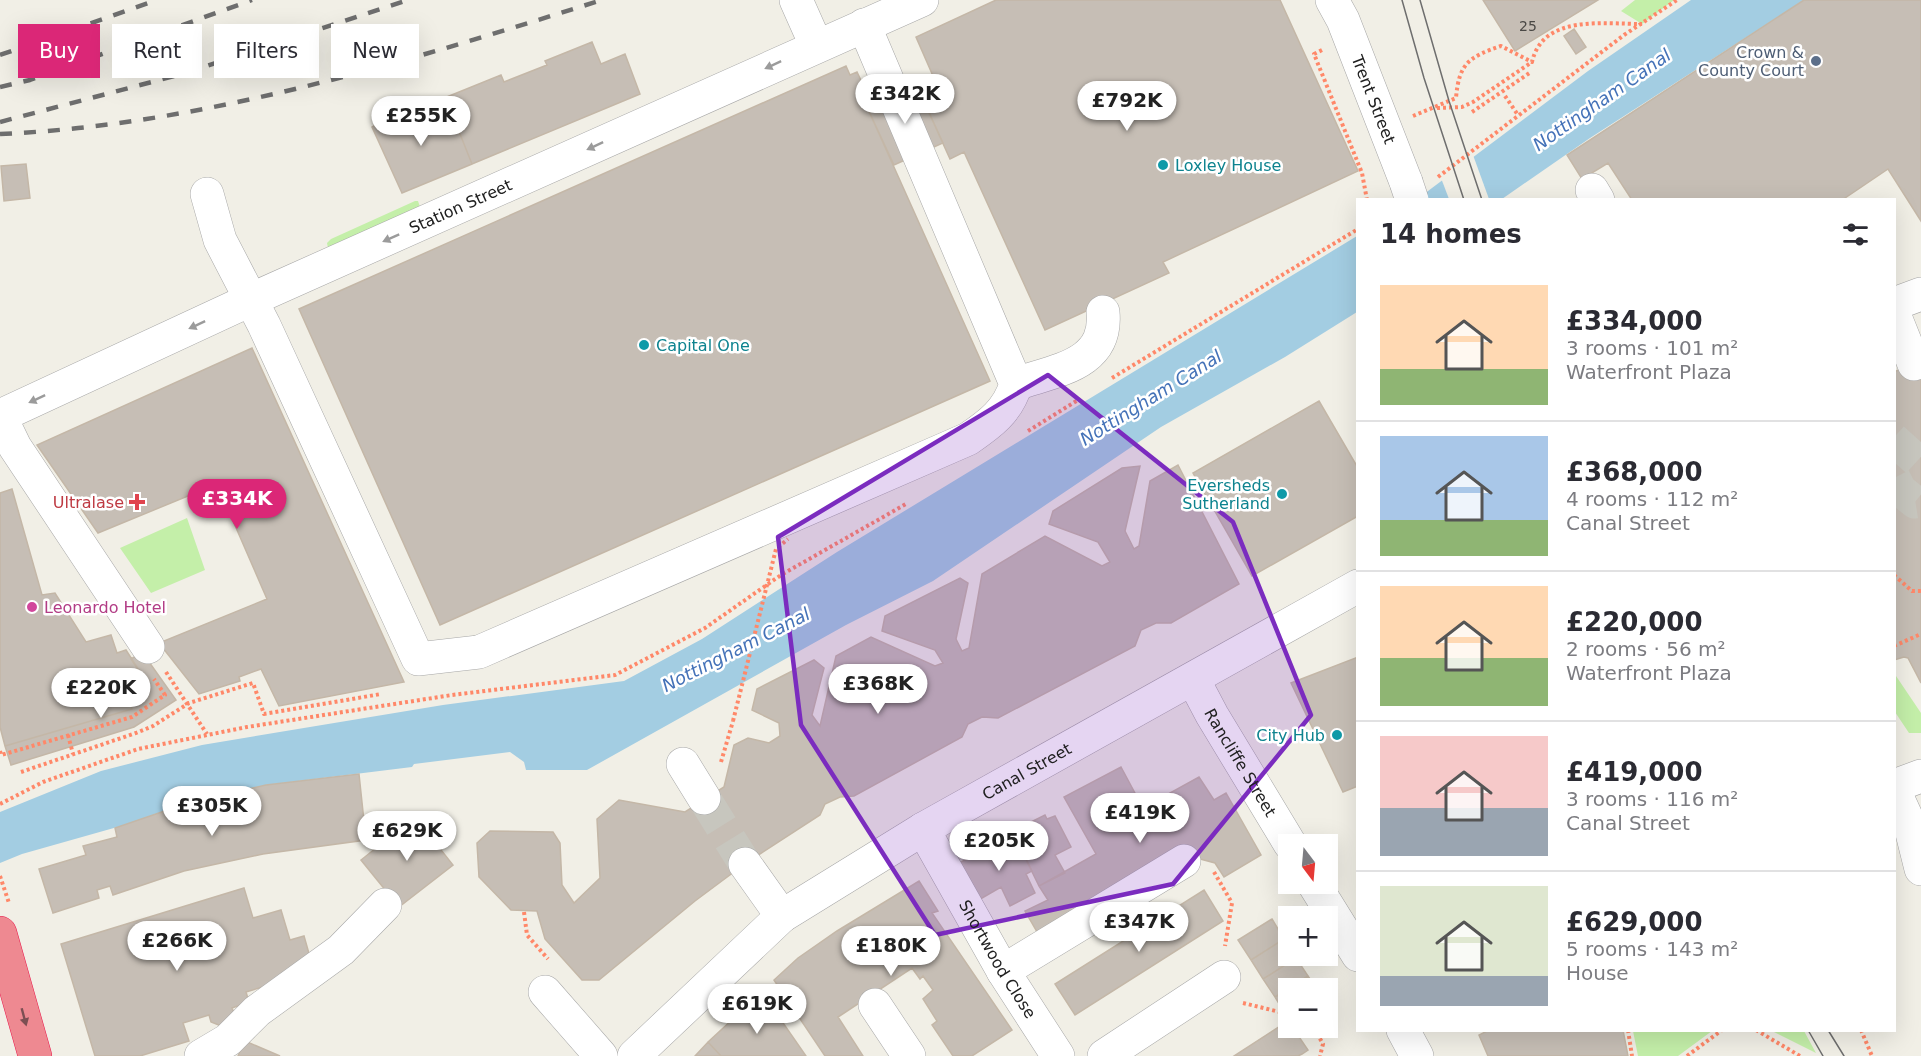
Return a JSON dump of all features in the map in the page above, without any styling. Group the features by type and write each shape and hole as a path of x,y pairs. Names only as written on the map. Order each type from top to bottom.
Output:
{"highway":[{"path":"0,933 35,1056"}],"street":[{"path":"796,0 816,45"},
{"name":"Station Street","path":"0,416 250,300 816,45 922,0"},
{"name":"Trent Street","path":"1332,0 1343,20 1416,188"},
{"path":"207,194 218,232 418,659 480,652 968,439 991,423 1011,402 1016,384 864,25"},
{"path":"1896,303 1921,294"},
{"path":"1016,384 1083,361 1103,335 1103,312"},
{"path":"1896,319 1914,364"},
{"path":"0,416 15,447 150,662"},
{"name":"Canal Street","path":"634,1056 782,916 923,829 1125,714 1193,679 1356,587"},
{"name":"Rancliffe Street","path":"1193,679 1212,716 1284,834"},
{"path":"683,764 704,798"},
{"path":"1896,787 1921,776"},
{"path":"1896,793 1910,825 1921,869"},
{"name":"Shortwood Close","path":"923,829 1050,1053"},
{"path":"1003,971 1184,861"},
{"path":"746,864 782,916"},
{"path":"1320,894 1356,952"},
{"path":"201,1056 228,1040 257,1011 340,950 385,905"},
{"path":"1104,1056 1224,977"},
{"path":"545,992 601,1056"},
{"path":"875,1005 909,1056"},
{"path":"1404,1032 1417,1056"}],"path":[{"path":"1416,188 1677,0"},
{"path":"1532,62 1501,46 1474,55 1458,75 1456,98 1436,108 1468,105 1532,62 1535,48 1559,29 1574,24 1642,24"},
{"path":"1472,112 1531,72"},
{"path":"1505,96 1518,115"},
{"path":"861,524 864,529"},
{"path":"720,764 776,549 788,539"},
{"path":"1896,576 1912,591 1921,591"},
{"path":"1896,645 1921,634"},
{"path":"0,751 1,755 132,717 165,695 150,662"},
{"path":"21,772 153,726 189,703 253,682 264,714 381,694"},
{"path":"183,697 207,734"},
{"path":"68,735 73,754"},
{"path":"1184,861 1211,866 1232,903 1220,970 1224,977 1242,1003 1278,1012"},
{"path":"1628,1032 1632,1056"},
{"path":"1687,1056 1719,1032"},
{"path":"1759,1032 1800,1056"},
{"path":"1862,1032 1872,1056"},
{"path":"1320,1038 1323,1044 1320,1056"}],"highlighted area":[{"path":"1048,375 1233,522 1311,715 1173,884 935,935 801,725 778,537"}],"green space":[{"path":"1635,0 1674,0 1642,24 1621,11"},
{"path":"418,201 420,207 328,248 327,243 331,239"},
{"path":"187,518 205,570 151,593 120,548"},
{"path":"1896,676 1921,713 1921,733 1909,733 1896,714"},
{"path":"1633,1032 1711,1032 1678,1056 1638,1056"},
{"path":"1774,1032 1805,1032 1816,1053"}],"water":[{"name":"Nottingham Canal","path":"1691,0 1804,0 1590,138 1503,198 1419,198 1588,71"},
{"name":"Nottingham Canal","path":"1356,237 1356,313 1285,357 1161,427 933,581 846,625 587,770 526,770 524,762 510,752 266,785 22,854 0,863 0,812 101,771 202,745 443,705 624,681 702,639 837,552"}],"pier":[{"path":"1473,155 1489,198 1449,198 1441,178"}],"building":[{"name":"Loxley House","path":"996,0 1280,0 1358,171 1163,262 1169,273 1045,330 964,152 950,159 916,84 933,76 916,37"},
{"path":"1483,0 1598,0 1515,51"},
{"name":"Crown & County Court","path":"1804,0 1921,0 1921,221 1888,169 1845,198 1631,198 1608,163 1582,179 1567,155"},
{"path":"1574,29 1586,47 1576,54 1564,36"},
{"path":"592,42 601,64 625,54 640,94 472,164 454,119 435,126 427,105 501,75 504,82 547,65 545,61"},
{"name":"Capital One","path":"846,66 850,75 857,72 868,95 863,97 867,107 990,381 440,625 299,309"},
{"path":"916,84 943,143 894,165 867,107"},
{"path":"419,101 420,107 427,105 435,126 454,119 472,164 402,193 372,127"},
{"path":"26,164 30,198 4,201 1,166"},
{"path":"252,348 404,682 279,706 261,669 239,677 240,681 199,694 159,643 267,599 217,484 98,533 37,445"},
{"path":"1921,360 1921,683 1908,658 1896,659 1896,371"},
{"name":"Eversheds Sutherland","path":"1319,401 1356,465 1356,517 1252,576 1193,473"},
{"path":"1178,465 1239,584 1171,623 1156,623 1141,630 1135,646 998,718 982,717 968,724 962,737 854,796 840,797 825,804 820,815 746,863 695,901 599,980 582,980 545,939 537,911 511,910 479,877 477,843 490,831 553,832 560,843 562,885 574,903 600,878 597,819 619,800 685,812 724,787 734,745 748,738 769,743 780,736 779,723 752,710 757,689 814,660 824,668 812,715 820,726 836,656 871,637 935,666 943,663 935,650 882,631 885,616 960,578 968,583 956,639 962,651 969,648 982,574 1045,536 1102,566 1110,562 1098,542 1049,524 1053,511 1122,468 1140,466 1125,531 1134,549 1139,546 1150,481"},
{"name":"Leonardo Hotel","path":"12,489 42,595 55,593 86,642 111,635 117,653 126,650 149,686 127,691 132,709 5,746 0,727 0,493"},
{"path":"142,652 176,700 134,727 11,765 5,746 132,709 127,691 149,686 131,659"},
{"name":"City Hub","path":"1356,658 1356,787 1343,792 1291,683"},
{"path":"1121,767 1143,808 1199,777 1214,800 1226,793 1261,855 1224,877 1215,863 1189,856 1040,937 1025,911 1048,900 1039,886 1096,854 1064,797"},
{"path":"359,774 366,840 263,854 184,871 113,895 110,886 97,890 99,898 53,913 39,869 86,855 83,846 117,837 115,828 188,803 266,785"},
{"path":"1045,815 1047,819 1055,816 1071,847 1055,855 1065,873 1039,886 1014,835 1018,833 1017,829"},
{"path":"415,817 453,865 399,907 361,860"},
{"path":"1014,835 1032,871 1026,874 1035,893 1010,906 1001,887 977,901 957,864"},
{"path":"919,881 938,911 932,913 1012,1030 972,1056 953,1056 932,1025 937,1021 923,999 933,990 923,976 920,979 912,968 838,1017 863,1056 825,1056 774,980 798,958 837,931"},
{"path":"244,888 253,918 281,910 290,940 304,936 312,964 269,985 246,992 249,1002 232,1008 235,1015 221,1026 211,1022 209,1015 183,1023 189,1041 140,1056 95,1056 61,944"},
{"path":"1204,890 1223,921 1075,1015 1055,984"},
{"path":"1272,919 1278,929 1278,943 1251,960 1238,940"},
{"path":"1278,943 1278,966 1283,966 1263,979 1251,960"},
{"path":"1283,966 1301,966 1308,976 1278,978 1278,995 1275,997 1263,979"},
{"path":"763,994 806,1056 721,1056 708,1042 733,1019 735,1022"},
{"path":"1278,1027 1278,1038 1300,1038 1308,1050 1298,1056 1234,1056"},
{"path":"1485,1032 1623,1032 1628,1056 1488,1056 1479,1035"},
{"path":"245,1041 280,1056 238,1056"},
{"path":"708,1042 721,1056 695,1056"}],"tunnel":[{"path":"1896,460 1921,432"},
{"path":"1896,482 1900,490 1915,502 1921,501"},
{"path":"704,798 745,864"}],"tram line":[{"path":"1402,0 1424,78 1463,198"},
{"path":"1420,0 1449,101 1481,198"},
{"path":"1809,1032 1823,1056"},
{"path":"1829,1032 1844,1056"}],"railway":[{"path":"0,55 157,0"},
{"path":"0,87 30,80 252,0"},
{"path":"0,122 182,74 408,0"},
{"path":"0,134 77,128 154,118 230,104 380,67 602,0"}],"place":[{"name":"Crown & County Court","path":"1816,61"},
{"name":"Loxley House","path":"1163,165"},
{"name":"Capital One","path":"644,345"},
{"name":"Eversheds Sutherland","path":"1282,494"},
{"name":"Ultralase","path":"137,502"},
{"name":"Leonardo Hotel","path":"32,607"},
{"name":"City Hub","path":"1337,735"}]}
